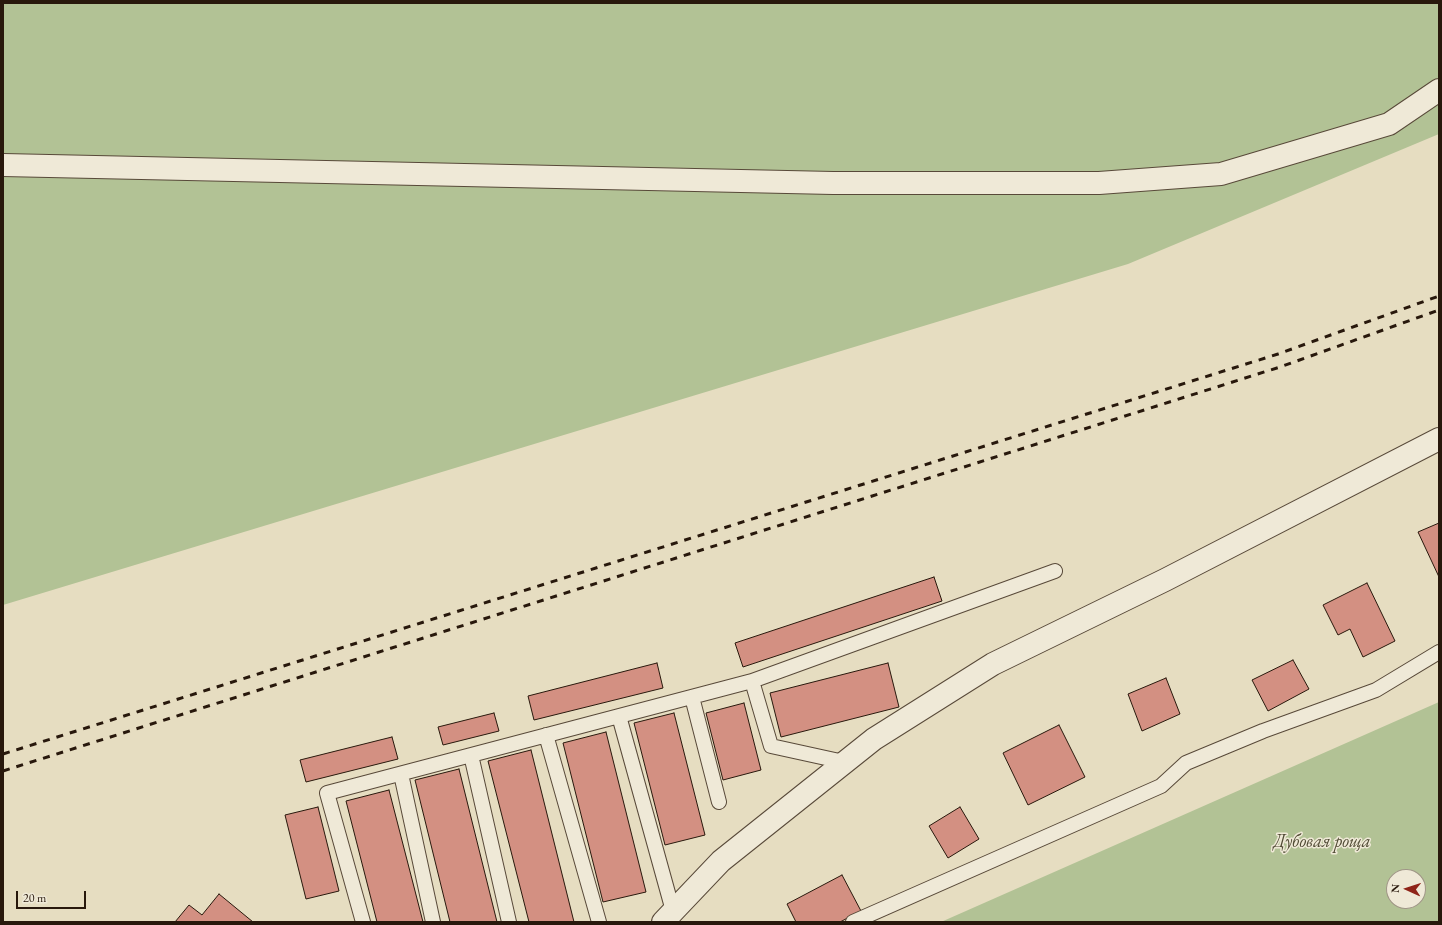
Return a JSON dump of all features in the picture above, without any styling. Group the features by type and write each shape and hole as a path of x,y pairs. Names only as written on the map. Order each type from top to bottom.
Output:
{"street":[{"path":"3,165 833,183 1099,183 1221,174 1389,124 1439,90"},
{"path":"668,916 721,861 844,762 874,739 994,664 1166,580 1439,439"}],"lane":[{"path":"363,922 327,793 752,681 1055,571"},
{"path":"853,922 1161,786 1186,762 1263,731 1376,690 1439,652"},
{"path":"752,681 770,746 844,762"},
{"path":"692,697 719,802"},
{"path":"618,716 668,916"},
{"path":"546,735 599,922"},
{"path":"471,755 509,922"},
{"path":"401,774 433,922"}],"green space":[{"path":"3,3 1439,3 1439,134 1128,264 3,605"},
{"name":"Дубовая роща","path":"1439,702 1439,922 941,922"}],"building":[{"path":"1439,523 1439,577 1418,532"},
{"path":"934,577 942,601 743,667 735,643"},
{"path":"1367,583 1395,641 1363,657 1350,629 1338,635 1323,605"},
{"path":"1293,660 1309,689 1268,711 1252,680"},
{"path":"657,663 663,688 534,720 528,696"},
{"path":"888,663 899,707 781,737 770,693"},
{"path":"1166,678 1180,714 1142,731 1128,694"},
{"path":"744,703 761,770 723,780 706,713"},
{"path":"494,713 499,731 443,745 438,727"},
{"path":"674,713 705,835 665,845 634,723"},
{"path":"1059,725 1085,777 1028,805 1003,753"},
{"path":"606,732 646,892 603,902 563,743"},
{"path":"392,737 398,759 306,782 300,760"},
{"path":"531,750 574,922 529,922 488,761"},
{"path":"459,769 497,922 450,922 415,780"},
{"path":"389,790 423,922 377,922 346,801"},
{"path":"318,807 339,891 306,899 285,815"},
{"path":"960,807 979,839 948,858 929,826"},
{"path":"842,875 861,911 840,922 796,922 787,904"},
{"path":"219,894 253,922 175,922 189,905 202,915"}],"railway":[{"path":"3,754 1278,354 1439,296"},
{"path":"3,771 1280,367 1439,310"}]}
